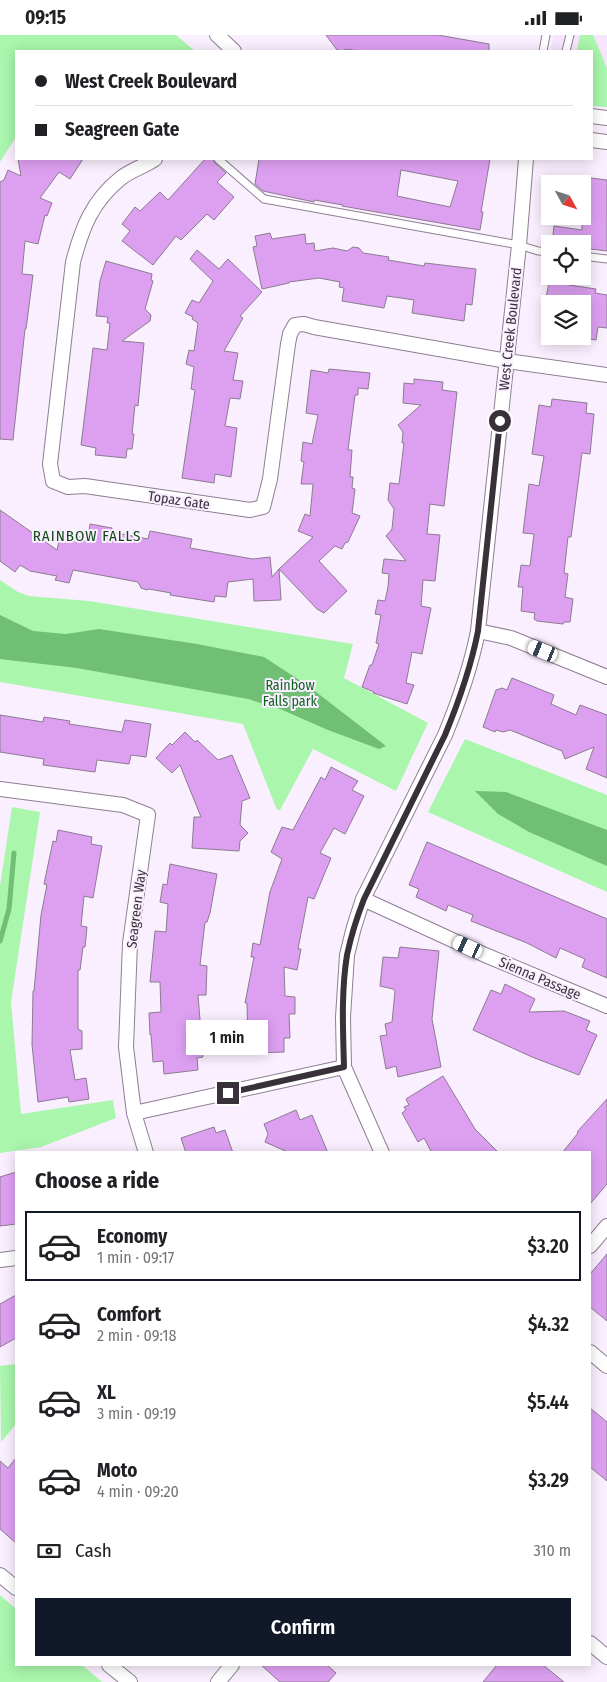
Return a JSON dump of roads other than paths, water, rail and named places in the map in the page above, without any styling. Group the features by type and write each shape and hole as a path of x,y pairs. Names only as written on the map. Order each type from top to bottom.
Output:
{"street":[{"path":"217,35 233,50"},
{"path":"593,116 607,118"},
{"path":"593,140 607,142"},
{"name":"Topaz Gate","path":"153,160 122,177 104,195 88,216 80,237 73,262 50,464 53,481 68,487 85,487 250,510 263,507 270,479 288,344 290,334 295,325 304,324 507,361"},
{"name":"West Creek Boulevard","path":"381,1151 344,1067 343,1017 347,955 364,899 445,735 473,655 478,631 507,361 526,160"},
{"path":"507,361 607,375"},
{"path":"478,631 510,638 607,677"},
{"name":"Seagreen Way","path":"0,789 122,805 148,815 130,943 126,1047 134,1113 145,1151"},
{"name":"Sienna Passage","path":"364,899 485,955 607,1006"},
{"path":"134,1113 344,1067"},
{"path":"591,1245 607,1226"},
{"path":"0,1260 15,1258"},
{"path":"591,1353 607,1366"},
{"path":"0,1575 15,1587"},
{"path":"591,1644 607,1657"},
{"path":"110,1666 130,1682"},
{"path":"218,1682 231,1666"}],"lane":[{"path":"543,50 546,35"},
{"path":"566,50 570,35"},
{"path":"219,160 264,199 519,245 541,251"},
{"path":"591,257 607,259"}],"waterway":[{"path":"0,941 9,909 14,853"}],"district":[{"name":"RAINBOW FALLS","path":"87,536"}],"park label":[{"name":"Rainbow Falls park","path":"290,693"}]}
